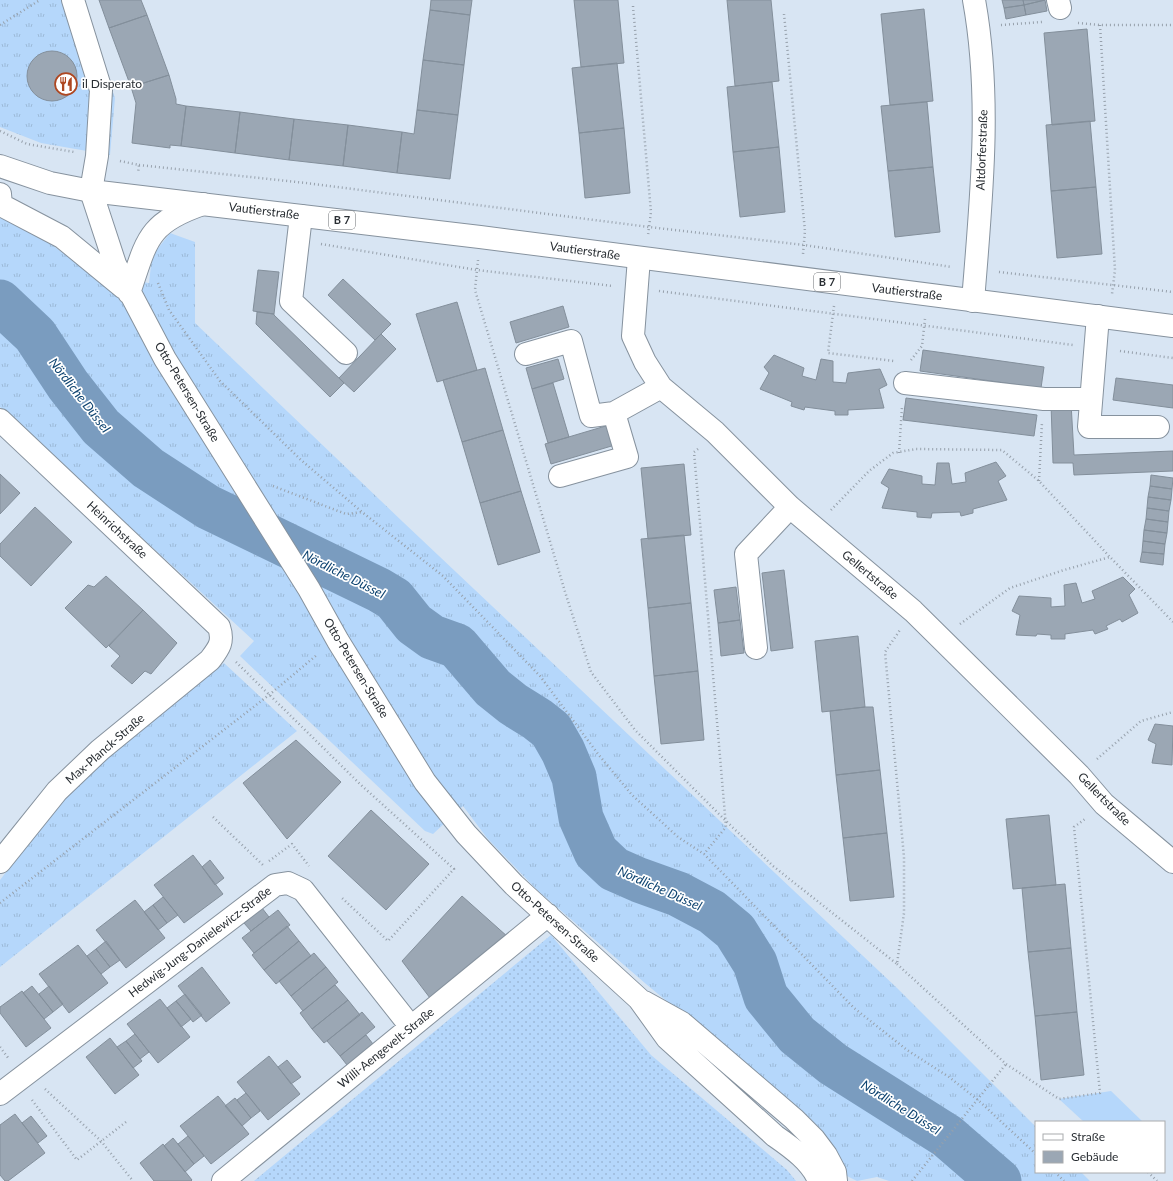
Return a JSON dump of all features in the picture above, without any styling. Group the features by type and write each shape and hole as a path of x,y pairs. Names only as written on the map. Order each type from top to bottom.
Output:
{"street":[{"path":"73,0 101,90 97,156 91,191"},
{"name":"Altdorferstraße","path":"973,301 983,158 984,102 978,19 974,0"},
{"name":"Vautierstraße","path":"0,166 50,183 91,191 480,237 1173,326"},
{"name":"Otto-Petersen-Straße","path":"91,191 115,264 166,358 309,589 338,641 425,782 466,834 503,874 639,999 667,1038 775,1136 791,1147 807,1163 819,1181"},
{"name":"Otto-Petersen-Straße","path":"0,194 1,205 62,237 129,292"},
{"path":"129,292 147,244 157,228 171,216 203,204"},
{"path":"301,216 291,301 346,353"},
{"name":"Gellertstraße","path":"642,259 633,336 645,362 661,387 715,432 790,507 913,611 1079,775 1104,804 1173,862"},
{"path":"1103,317 1090,399 1089,428 1158,428"},
{"path":"526,354 571,341 591,416 614,413 661,387"},
{"path":"905,383 1044,399 1090,399"},
{"path":"560,476 627,457 614,413"},
{"name":"Heinrichstraße","path":"0,420 219,627 222,636 221,646"},
{"path":"756,648 746,554 790,507"},
{"name":"Max-Planck-Straße","path":"0,862 57,790 100,750 210,660 221,646"},
{"name":"Hedwig-Jung-Danielewicz-Straße","path":"0,1094 275,885 288,883 303,890 411,1027"},
{"name":"Willi-Aengevelt-Straße","path":"223,1181 548,916"},
{"name":"Otto-Petersen-Straße","path":"639,999 682,1023 794,1119 814,1139 826,1155 835,1172 836,1181"}],"path":[{"path":"0,25 40,0"},
{"path":"633,6 651,212 642,259"},
{"path":"784,14 805,231 801,279"},
{"path":"1100,25 1115,270 1113,285 1103,317"},
{"path":"0,131 27,144 97,156"},
{"path":"139,165 306,183 649,227 804,245 975,270 1173,292"},
{"path":"480,237 476,290 566,595 591,672 635,730 773,866 897,964 1006,1064 1059,1099 1100,1093 1074,827 1104,804"},
{"path":"158,282 169,310 220,382 301,460 362,512 443,576 540,676 598,754 632,795 678,837 704,854 854,1008 907,1050 949,1077 978,1100 1035,1153"},
{"path":"831,326 828,353 901,362"},
{"path":"1039,481 1044,399"},
{"path":"704,854 726,827 694,452 715,432"},
{"path":"814,527 869,471 893,453 916,449 1002,450 1039,481 1173,622"},
{"path":"247,490 269,485 346,514 362,512"},
{"path":"940,638 1010,588 1064,570 1110,557"},
{"path":"897,964 904,912 904,857 885,652 913,611"},
{"path":"0,903 269,695 318,654 338,641"},
{"path":"221,646 361,785 454,869 388,941 337,893"},
{"path":"1079,775 1141,721 1173,712"},
{"path":"214,817 263,865 292,844 314,872"},
{"path":"0,1047 23,1077 39,1083 102,1141 133,1181"},
{"path":"912,1181 1006,1064"},
{"path":"32,1100 77,1160 126,1122"},
{"path":"1056,1173 1064,1181"},
{"path":"1149,1173 1157,1181"}],"green space":[{"path":"0,0 81,0 115,98 110,155 41,143 0,127"},
{"path":"0,212 36,233 91,274 149,283 152,256 170,233 195,242 195,323 403,522 897,988 1035,1126 1035,1173 1082,1173 1090,1181 889,1181 877,1177 857,1181 843,1174 749,1069 646,984 537,890 487,838 463,806 433,834 425,831 240,656 254,641 0,407"},
{"path":"224,663 297,731 0,967 0,880 52,812 97,764"},
{"path":"551,935 651,1055 787,1170 796,1181 254,1181"},
{"path":"1111,1091 1142,1121 1083,1121 1059,1099"}],"building":[{"path":"99,0 141,0 147,15 109,28"},
{"path":"431,0 472,0 470,15 430,10"},
{"path":"574,0 618,0 624,63 581,67"},
{"path":"727,0 771,0 779,81 735,86"},
{"path":"1002,0 1023,0 1024,5 1004,8"},
{"path":"1023,0 1045,0 1024,5"},
{"path":"1045,0 1047,11 1026,15 1024,5"},
{"path":"1024,5 1026,15 1006,19 1004,8"},
{"path":"924,9 933,101 890,105 881,14"},
{"path":"430,10 470,15 464,65 423,60"},
{"path":"147,15 169,75 131,87 109,28"},
{"path":"1087,29 1095,121 1052,125 1044,33"},
{"path":"47,51 57,51 70,58 77,71 77,81 70,94 57,101 47,101 38,97 31,90 27,81 27,71 31,62 38,55"},
{"path":"423,60 464,65 458,115 417,110"},
{"path":"617,63 624,128 579,133 572,68"},
{"path":"169,75 176,104 186,106 181,146 170,145 170,148 132,143 136,103 131,87"},
{"path":"772,82 779,147 733,152 727,87"},
{"path":"927,102 933,167 888,171 881,106"},
{"path":"186,106 240,112 235,153 181,146"},
{"path":"417,110 458,115 450,179 397,173 402,132 414,134"},
{"path":"240,112 294,119 289,160 235,153"},
{"path":"294,119 348,125 343,166 289,160"},
{"path":"1090,121 1096,187 1051,191 1046,125"},
{"path":"348,125 402,132 397,173 343,166"},
{"path":"624,128 630,193 585,198 579,133"},
{"path":"779,147 785,212 740,217 733,152"},
{"path":"933,167 940,232 895,237 888,171"},
{"path":"1096,187 1102,254 1057,258 1051,191"},
{"path":"258,270 279,272 274,314 253,311"},
{"path":"343,279 391,324 375,340 328,295"},
{"path":"457,302 477,370 437,382 416,314"},
{"path":"563,306 569,327 516,343 510,322"},
{"path":"257,312 274,314 344,383 330,397 256,324"},
{"path":"381,334 396,349 354,392 339,378"},
{"path":"923,350 1044,367 1041,388 920,371"},
{"path":"774,355 804,368 802,376 816,380 821,359 833,361 833,382 846,383 848,373 880,369 887,385 879,389 884,408 848,410 848,415 835,415 835,411 805,407 804,410 791,406 792,402 760,389 769,373 764,367"},
{"path":"558,359 564,379 532,389 526,368"},
{"path":"485,368 503,430 462,442 443,380"},
{"path":"1116,378 1173,385 1173,408 1113,400"},
{"path":"553,383 569,437 548,443 532,389"},
{"path":"906,398 1037,415 1034,436 903,420"},
{"path":"1071,403 1074,455 1173,451 1173,471 1074,475 1073,463 1053,463 1051,404"},
{"path":"609,425 615,445 551,464 545,444"},
{"path":"503,430 521,491 480,503 462,442"},
{"path":"996,462 1006,476 998,481 1007,500 973,509 973,513 961,516 960,512 932,513 931,518 917,517 917,512 882,508 889,488 881,483 889,469 922,476 922,484 935,485 937,463 949,463 952,484 966,482 965,473"},
{"path":"684,464 691,535 648,539 641,468"},
{"path":"0,474 20,493 0,514"},
{"path":"1151,475 1173,478 1172,489 1150,486"},
{"path":"1150,486 1172,489 1171,500 1148,497"},
{"path":"521,491 540,552 498,565 480,503"},
{"path":"1148,497 1171,500 1169,511 1147,508"},
{"path":"35,507 72,542 31,586 0,556 0,544"},
{"path":"1147,508 1169,511 1168,522 1146,519"},
{"path":"1146,519 1168,522 1167,533 1144,530"},
{"path":"1144,530 1167,533 1165,544 1143,541"},
{"path":"684,535 691,603 648,608 641,539"},
{"path":"1143,541 1165,544 1164,554 1142,552"},
{"path":"1142,552 1164,554 1163,565 1140,562"},
{"path":"784,570 793,648 771,651 762,573"},
{"path":"106,576 143,610 106,648 65,608 88,585 94,587"},
{"path":"1123,577 1135,589 1129,595 1138,613 1122,622 1120,619 1106,626 1108,629 1095,634 1093,630 1065,634 1065,639 1051,639 1051,635 1016,635 1020,615 1012,611 1019,596 1051,598 1051,607 1065,606 1064,585 1076,583 1082,603 1095,599 1092,591"},
{"path":"736,587 740,620 718,623 714,590"},
{"path":"691,603 698,671 654,676 648,608"},
{"path":"143,610 177,643 151,674 145,671 132,684 111,666 120,656 109,646"},
{"path":"740,620 744,653 721,656 718,623"},
{"path":"858,636 865,707 822,712 815,641"},
{"path":"698,671 704,740 661,744 654,676"},
{"path":"873,707 880,770 836,775 830,711"},
{"path":"1155,724 1173,726 1172,765 1152,763 1156,744 1148,740"},
{"path":"296,740 341,782 287,839 243,783"},
{"path":"880,770 887,833 843,838 836,775"},
{"path":"371,810 429,864 386,910 328,856"},
{"path":"1049,815 1056,885 1013,889 1006,819"},
{"path":"887,833 894,897 850,901 843,838"},
{"path":"193,855 223,894 184,923 154,885"},
{"path":"210,860 224,878 215,885 202,867"},
{"path":"1065,884 1071,948 1028,952 1022,888"},
{"path":"462,896 508,937 430,998 402,961"},
{"path":"163,897 178,915 167,923 153,905"},
{"path":"135,900 165,938 126,968 96,930"},
{"path":"153,905 167,923 158,930 144,912"},
{"path":"262,908 269,917 251,931 244,923"},
{"path":"278,910 290,925 254,953 242,938"},
{"path":"287,926 299,941 264,970 252,955"},
{"path":"106,941 120,960 110,967 96,949"},
{"path":"299,941 311,956 276,984 264,970"},
{"path":"78,945 108,983 69,1013 39,974"},
{"path":"1071,948 1077,1012 1035,1016 1028,952"},
{"path":"96,949 110,967 101,974 87,956"},
{"path":"314,953 326,967 291,996 279,981"},
{"path":"202,967 230,1003 206,1022 178,986"},
{"path":"326,967 338,982 303,1011 291,996"},
{"path":"335,985 348,1000 312,1029 300,1013"},
{"path":"32,986 53,1012 44,1019 23,993"},
{"path":"49,986 63,1004 53,1012 39,994"},
{"path":"22,991 51,1028 26,1047 0,1013 0,1007"},
{"path":"185,994 202,1015 193,1022 176,1001"},
{"path":"160,999 190,1037 158,1063 127,1024"},
{"path":"348,1000 360,1015 324,1043 312,1029"},
{"path":"176,1001 191,1019 181,1027 167,1008"},
{"path":"362,1012 375,1027 340,1056 327,1041"},
{"path":"1077,1012 1084,1075 1041,1080 1035,1016"},
{"path":"135,1034 149,1052 140,1059 126,1041"},
{"path":"366,1035 373,1044 347,1065 340,1056"},
{"path":"110,1038 139,1075 115,1094 86,1057"},
{"path":"126,1041 142,1061 133,1068 117,1047"},
{"path":"269,1056 300,1094 268,1120 237,1082"},
{"path":"287,1060 301,1077 291,1084 278,1067"},
{"path":"246,1093 260,1111 251,1118 237,1100"},
{"path":"218,1096 249,1134 211,1164 180,1126"},
{"path":"235,1098 251,1118 242,1126 225,1106"},
{"path":"15,1114 45,1153 8,1181 5,1181 0,1175 0,1125"},
{"path":"31,1116 47,1136 38,1143 22,1123"},
{"path":"188,1136 204,1156 194,1164 178,1144"},
{"path":"173,1138 194,1164 185,1172 164,1146"},
{"path":"163,1144 192,1180 191,1181 154,1181 140,1163"}],"waterway":[{"name":"Nördliche Düssel","path":"0,302 35,335 68,385 101,427 148,468 208,507 379,590 394,599 414,624 432,637 457,646 493,688 513,704 551,730 563,751 574,777 581,818 596,852 614,869 678,894 712,912 735,931 755,963 766,997 797,1035 833,1064 947,1136 999,1181"}],"place":[{"name":"il Disperato","path":"66,84"}]}
